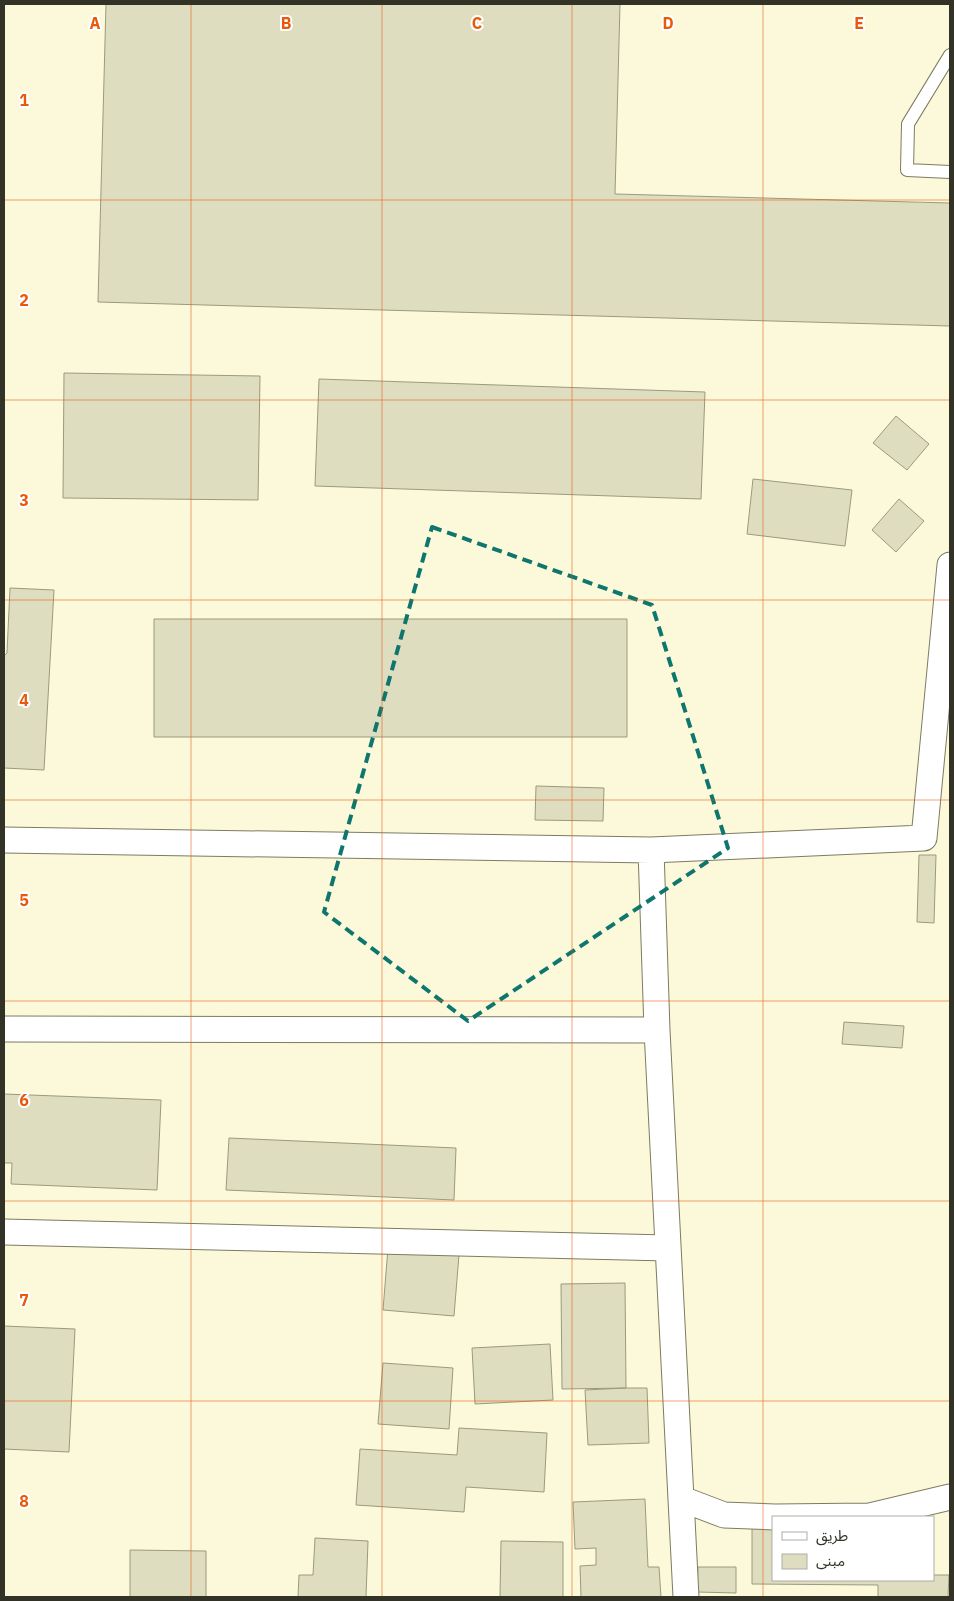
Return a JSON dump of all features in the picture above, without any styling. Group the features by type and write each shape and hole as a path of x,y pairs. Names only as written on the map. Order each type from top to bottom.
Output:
{"street":[{"path":"4,840 651,850 924,838 950,565"},
{"path":"651,850 657,1030 686,1597"},
{"path":"4,1029 657,1030"},
{"path":"4,1232 668,1248"},
{"path":"870,1516 950,1497"},
{"path":"682,1499 724,1515 772,1517"}],"lane":[{"path":"950,56 908,124 907,170 950,172"}],"highlighted area":[{"path":"432,527 652,605 728,848 468,1021 324,912"}],"building":[{"path":"106,4 620,4 615,194 950,203 950,326 98,302"},
{"path":"64,373 260,376 258,500 63,498"},
{"path":"319,379 705,392 701,499 315,486"},
{"path":"896,416 929,444 907,470 873,443"},
{"path":"753,479 852,490 845,546 747,534"},
{"path":"899,499 924,521 896,552 872,530"},
{"path":"10,588 54,590 44,770 4,768 4,656 7,653"},
{"path":"154,619 627,619 627,737 154,737"},
{"path":"536,786 604,788 603,821 535,820"},
{"path":"919,855 936,855 934,923 917,922"},
{"path":"844,1022 904,1026 902,1048 842,1044"},
{"path":"4,1094 161,1100 157,1190 11,1184 12,1163 4,1163"},
{"path":"229,1138 456,1148 454,1200 226,1190"},
{"path":"388,1248 459,1255 454,1316 383,1310"},
{"path":"625,1283 626,1388 562,1389 561,1284"},
{"path":"4,1326 75,1329 69,1452 4,1449"},
{"path":"550,1344 553,1400 475,1404 472,1348"},
{"path":"383,1363 453,1368 449,1429 378,1424"},
{"path":"647,1388 649,1443 588,1445 585,1390"},
{"path":"459,1428 547,1433 544,1492 466,1487 464,1512 356,1505 360,1449 457,1455"},
{"path":"645,1499 648,1567 659,1567 661,1597 581,1597 580,1566 596,1565 596,1548 575,1549 573,1502"},
{"path":"752,1523 772,1523 772,1581 934,1581 934,1575 949,1575 948,1597 878,1597 878,1585 752,1584"},
{"path":"315,1538 368,1541 366,1597 298,1597 299,1575 313,1575"},
{"path":"501,1541 563,1542 563,1597 500,1597"},
{"path":"130,1550 206,1551 206,1597 130,1597"},
{"path":"698,1567 736,1567 736,1593 697,1592"}]}
